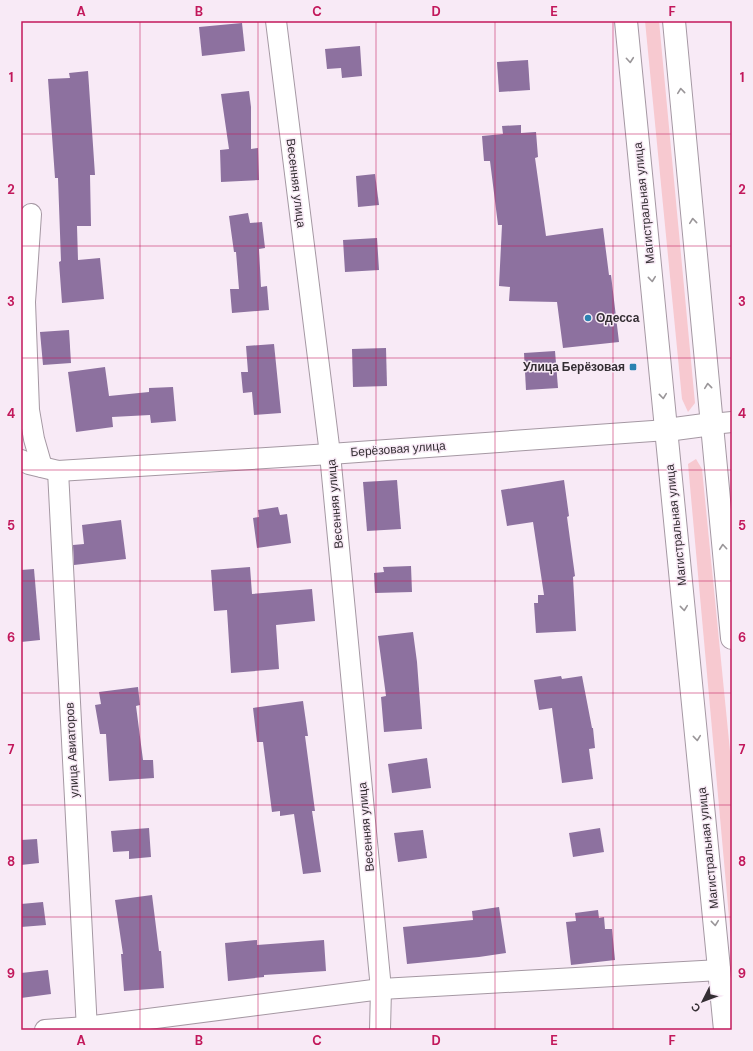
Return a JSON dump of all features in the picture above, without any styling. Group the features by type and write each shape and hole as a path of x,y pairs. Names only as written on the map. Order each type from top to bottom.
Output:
{"main road":[{"name":"Магистральная улица","path":"626,21 720,970 727,991 725,1030"},
{"path":"674,21 722,423 732,638"},
{"path":"667,430 722,423"}],"street":[{"name":"Весенняя улица","path":"276,21 330,454 381,989 380,1030"},
{"name":"улица Авиаторов","path":"32,214 25,302 29,410 34,439 50,469 86,1029"},
{"name":"Берёзовая улица","path":"50,469 330,454 667,430"},
{"path":"21,460 29,464 50,469"},
{"path":"45,1030 86,1029 381,989 720,970"}],"shaded area":[{"path":"645,21 659,21 695,403 688,412 682,399"},
{"path":"696,459 702,469 732,771 732,950 688,464"}],"building":[{"path":"242,23 245,51 202,56 199,27"},
{"path":"360,46 362,76 342,78 341,68 327,69 325,49"},
{"path":"528,60 530,90 499,92 497,62"},
{"path":"88,71 95,175 90,175 91,226 77,226 78,260 100,258 104,299 62,303 59,262 61,261 58,178 55,178 48,79 70,78 69,73"},
{"path":"249,91 251,107 251,149 258,148 259,180 221,182 220,150 229,149 221,94"},
{"path":"521,125 521,133 536,132 538,157 535,158 546,236 603,228 609,275 611,275 619,342 563,348 557,302 509,301 510,287 499,286 502,225 498,225 490,161 484,161 482,136 503,134 502,126"},
{"path":"375,174 379,205 358,207 356,176"},
{"path":"248,213 250,223 262,222 265,248 259,249 261,287 267,286 269,310 232,313 230,289 239,289 236,252 234,252 229,216"},
{"path":"377,238 379,270 345,272 343,240"},
{"path":"69,330 71,363 43,365 40,332"},
{"path":"274,344 281,413 254,415 252,392 243,393 241,372 248,372 246,346"},
{"path":"386,348 387,386 353,387 352,349"},
{"path":"555,351 558,388 526,390 524,353"},
{"path":"105,367 109,396 149,392 149,388 173,387 176,421 151,423 150,415 112,417 113,427 76,432 68,372"},
{"path":"397,480 401,529 367,531 363,482"},
{"path":"564,480 569,516 567,517 575,576 573,577 576,631 536,633 534,603 538,603 538,595 544,595 533,522 507,526 501,490"},
{"path":"278,507 280,515 287,514 291,543 257,548 253,518 259,517 258,510"},
{"path":"121,520 126,559 74,565 73,545 84,544 82,525"},
{"path":"411,566 412,592 375,593 374,573 384,572 383,567"},
{"path":"250,567 252,594 312,589 315,621 276,625 279,669 231,673 227,610 214,611 211,570"},
{"path":"34,569 40,640 21,642 21,570"},
{"path":"413,632 417,662 422,729 384,732 381,697 386,696 378,636"},
{"path":"561,676 562,679 582,676 593,728 595,748 589,749 593,779 562,783 552,708 539,710 534,680"},
{"path":"138,687 140,705 136,706 143,760 153,760 154,778 109,781 106,734 100,734 95,705 101,704 99,692"},
{"path":"303,701 308,736 305,736 315,811 312,811 321,872 303,874 294,814 280,816 280,811 272,812 263,742 257,742 253,708"},
{"path":"427,758 431,788 392,793 388,764"},
{"path":"149,828 151,857 129,859 129,851 113,852 111,831"},
{"path":"600,828 604,852 573,857 569,833"},
{"path":"423,830 427,858 398,862 394,833"},
{"path":"37,839 39,863 21,865 21,840"},
{"path":"152,895 159,951 161,951 164,988 124,991 121,954 123,954 115,900"},
{"path":"43,902 46,925 21,927 21,904"},
{"path":"499,907 506,953 407,964 403,927 473,920 472,911"},
{"path":"598,910 599,918 604,917 605,929 612,929 615,960 571,965 566,922 576,921 575,913"},
{"path":"257,940 257,945 324,940 326,971 264,975 264,977 228,981 225,943"},
{"path":"48,970 51,994 21,998 21,973"}],"place":[{"name":"Одесса","path":"588,318"},
{"name":"Улица Берёзовая","path":"633,367"}]}
